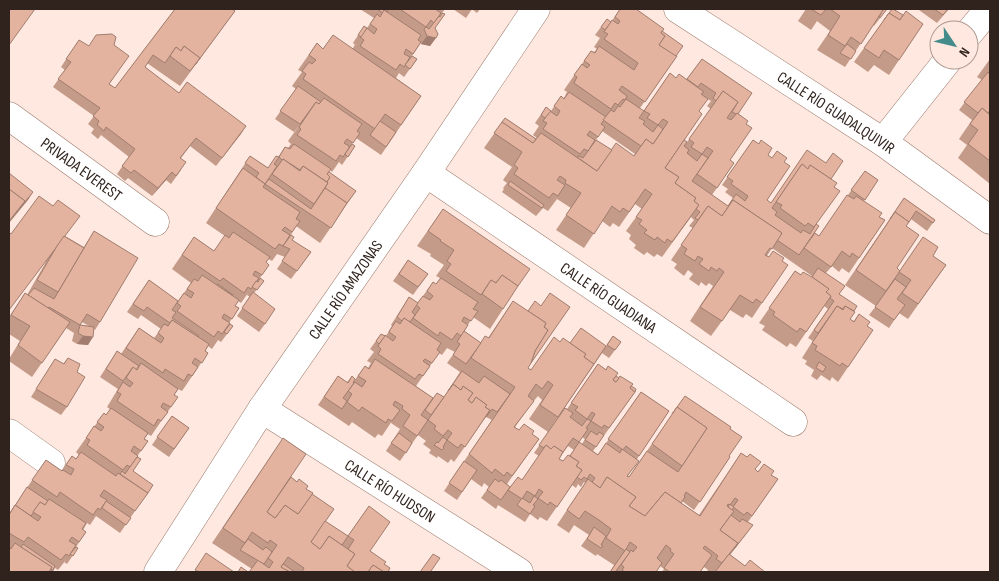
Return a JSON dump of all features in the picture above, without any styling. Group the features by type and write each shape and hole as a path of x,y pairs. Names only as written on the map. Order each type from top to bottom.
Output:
{"street":[{"name":"CALLE RÍO AMAZONAS","path":"158,572 262,409 426,173 536,9"},
{"name":"CALLE RÍO GUADALQUIVIR","path":"678,9 883,142 990,220"},
{"path":"979,21 989,9"},
{"path":"883,142 940,70"},
{"name":"PRIVADA EVEREST","path":"9,116 154,222"},
{"name":"CALLE RÍO GUADIANA","path":"426,173 793,422"},
{"name":"CALLE RÍO HUDSON","path":"262,409 501,567"},
{"path":"9,433 51,463"}],"building":[{"path":"9,9 35,9 9,45"},
{"path":"175,9 232,9 235,11 195,65 200,58 184,46 181,51 176,47 165,63 153,55 145,67 179,93 187,82 246,126 222,158 196,138 180,158 186,162 176,176 172,172 158,188 134,170 131,173 122,166 135,149 106,127 104,131 97,125 99,121 93,116 100,108 58,79 71,62 66,59 79,40 89,46 96,35 112,34 116,37 114,45 129,56 109,84 115,88"},
{"path":"377,9 385,9 388,11 384,10 383,13"},
{"path":"400,9 435,9 441,13 434,23 431,20 426,27"},
{"path":"620,9 636,9 664,29 661,33 665,36 659,45 677,56 645,102 622,86 619,90 627,96 618,105 615,103 611,109 574,83 577,77 574,75 582,64 587,68 590,65 584,61 591,51 595,53 599,46 634,70 638,63 604,39 608,34 604,32 612,20 618,24 620,21 615,17"},
{"path":"811,9 826,9 821,15"},
{"path":"830,9 883,10 861,44 851,37 845,46 828,35 840,16"},
{"path":"881,9 887,9 880,18 883,10"},
{"path":"893,9 903,15 900,20 889,13"},
{"path":"934,9 948,9 943,15"},
{"path":"384,10 421,35 418,40 421,42 413,54 406,49 404,54 410,57 404,67 400,64 396,70 360,46 364,40 360,37 367,28 374,34 377,29 370,24 377,14 380,17"},
{"path":"906,11 923,24 899,60 884,50 879,58 864,48 889,13 900,20"},
{"path":"442,13 445,14 435,28 438,34 436,38 427,36 424,29 426,27 429,29"},
{"path":"607,19 611,22 605,30 601,27"},
{"path":"364,26 367,28 361,37 358,35"},
{"path":"662,31 683,46 676,56 659,45 665,36 661,33"},
{"path":"333,35 421,96 401,125 385,114 375,129 303,79 306,74 302,71 309,62 312,64 316,60 309,55 317,43 323,49"},
{"path":"847,44 856,51 851,59 840,53"},
{"path":"184,46 200,58 190,71 170,56 176,47 181,51"},
{"path":"412,56 417,59 410,69 405,65"},
{"path":"702,59 752,93 738,114 732,112 738,102 723,91 716,101 713,98 716,93 701,83 698,87 687,79"},
{"path":"988,72 990,75 990,110 988,113 982,108 978,113 964,102"},
{"path":"670,73 676,78 679,74 704,92 701,94 708,99 699,111 702,114 665,168 679,177 675,183 696,198 694,201 699,205 672,242 667,239 665,243 657,237 655,240 644,233 647,230 639,224 642,220 636,217 652,194 645,189 629,212 623,208 620,212 612,206 594,234 566,215 581,193 565,183 566,180 560,176 557,180 565,185 558,196 553,193 549,198 514,174 518,168 514,165 522,152 494,133 502,122 533,143 541,133 597,171 616,143 634,156 646,139 653,144 668,122 663,119 658,125 647,118 650,114 644,111"},
{"path":"298,86 321,102 319,104 316,102 300,124 280,111"},
{"path":"723,91 738,102 727,118 731,120 737,113 748,121 746,124 752,128 730,160 734,163 717,188 697,174 713,151 707,147 702,154 691,147 694,143 689,139"},
{"path":"569,92 606,117 601,124 605,127 598,137 590,131 587,135 595,140 588,151 584,149 580,154 543,129 547,123 543,121 550,111 557,116 560,111 554,106 561,96 564,99"},
{"path":"324,98 362,124 357,131 360,133 353,143 347,139 344,143 349,148 343,157 340,155 336,161 297,135 301,129 299,127 316,102 319,104"},
{"path":"626,99 644,111 639,118 645,121 643,124 653,132 658,125 663,129 653,144 646,139 641,146 603,120 611,110 614,112"},
{"path":"546,107 551,111 545,118 541,115"},
{"path":"982,108 990,115 990,161 968,144 978,130 970,124"},
{"path":"505,118 536,139 533,143 502,122"},
{"path":"380,121 396,132 386,147 370,135"},
{"path":"596,140 612,150 597,171 577,157 583,158"},
{"path":"684,140 687,142 684,146 689,150 687,153 697,161 702,154 708,158 692,181 728,206 736,194 745,201 748,196 731,184 733,181 727,177 753,140 759,144 761,140 772,148 768,155 772,158 777,151 787,158 784,162 790,166 767,200 771,203 807,150 826,163 833,153 843,161 831,179 810,165 808,169 802,164 772,208 777,212 775,215 801,233 803,230 810,234 816,224 819,226 799,255 777,240 782,233 733,200 722,216 708,206 698,220 695,218 700,212 696,209 699,205 694,201 696,198 675,183 679,177 665,168"},
{"path":"294,144 331,169 327,174 330,177 327,182 303,166 300,170 279,157 285,147 290,149"},
{"path":"352,144 355,146 348,157 345,154"},
{"path":"250,156 268,168 276,156 279,157 274,164 277,166 265,184 256,177 259,173 245,163"},
{"path":"283,159 300,171 303,166 328,183 314,204 272,174"},
{"path":"802,164 808,169 810,165 837,183 834,187 840,191 814,227 808,223 805,226 780,208 782,205 776,202"},
{"path":"243,168 265,184 263,187 300,212 296,219 300,221 292,232 285,227 282,230 290,235 283,246 279,244 275,249 216,208"},
{"path":"865,171 878,180 865,200 851,190"},
{"path":"329,172 356,191 347,203 325,188 330,177 327,174"},
{"path":"9,173 33,192 20,208 25,201 9,189"},
{"path":"269,179 311,209 325,188 347,203 331,228 265,184"},
{"path":"510,181 544,205 542,208 508,185"},
{"path":"9,189 25,201 9,221"},
{"path":"847,195 854,199 856,196 882,213 879,217 885,220 859,258 852,253 850,257 842,251 831,267 804,248 815,233 819,236"},
{"path":"39,196 53,206 58,200 80,216 9,310 9,232 11,234"},
{"path":"904,198 935,220 933,223 916,211 909,222 895,212 890,219"},
{"path":"733,200 782,233 772,249 770,248 765,255 769,257 773,251 784,258 782,261 788,265 762,303 756,299 753,303 740,295 722,321 700,307 724,272 719,268 717,271 711,267 709,271 699,264 703,259 698,256 695,261 684,254 687,249 681,245 708,206 722,216"},
{"path":"443,209 530,269 518,286 502,275 496,283 491,280 481,295 446,271 451,264 447,261 454,250 428,231"},
{"path":"895,212 909,222 906,226 919,235 897,268 900,271 886,291 856,270"},
{"path":"94,231 138,258 100,322 87,314 80,325 28,295 34,288 54,299"},
{"path":"233,232 270,257 266,262 269,265 262,275 255,271 253,275 259,278 251,289 248,287 244,293 223,278 220,281 182,255 194,237 214,251 225,235 229,238"},
{"path":"291,235 294,237 292,240 311,252 297,271 282,261 290,249 283,246"},
{"path":"64,236 84,248 58,292 37,280"},
{"path":"923,237 938,247 933,256 946,265 918,304 902,293 911,280 899,272"},
{"path":"408,260 428,274 418,287 399,274"},
{"path":"818,268 845,286 839,294 857,306 854,311 845,306 843,309 837,306 818,333 814,330 834,301 826,292 829,289 812,277"},
{"path":"795,271 801,275 803,272 812,277 829,289 826,292 831,296 806,332 800,328 797,332 773,315 775,312 769,308"},
{"path":"202,275 239,300 235,306 239,308 232,319 224,314 222,318 230,323 222,334 218,331 214,337 177,311 181,306 177,303 184,293 191,298 194,293 187,289 194,279 198,281"},
{"path":"502,275 518,286 503,309 482,294 491,280 496,283"},
{"path":"260,278 264,281 257,290 252,287"},
{"path":"441,278 478,302 473,309 478,311 471,321 464,317 462,321 468,325 461,336 457,333 452,340 440,332 438,336 413,318 420,308 416,305 423,296 430,300 433,296 427,291 433,282 436,284"},
{"path":"895,279 906,287 897,299 905,305 894,320 875,307"},
{"path":"149,280 178,301 172,310 176,312 172,318 198,337 172,320 170,323 147,307 144,311 133,304"},
{"path":"218,284 233,295 217,285"},
{"path":"253,292 275,309 265,324 242,308"},
{"path":"25,293 70,322 42,363 18,345 30,326 11,315"},
{"path":"550,293 570,307 531,363 535,351 548,330 544,327 546,323 528,311 535,301 541,306"},
{"path":"409,297 418,303 412,312 415,315 410,322 404,318 402,321 397,317"},
{"path":"513,301 546,323 544,327 548,330 535,351 528,368 531,370 554,337 560,342 563,338 586,354 584,357 594,364 558,417 540,405 553,385 548,381 542,389 536,384 528,396 534,401 514,427 519,430 524,424 534,431 532,434 539,439 512,476 507,472 504,476 495,469 492,473 469,454 515,387 471,358 485,336 489,338"},
{"path":"837,306 843,310 845,306 855,312 850,319 854,322 859,314 870,322 867,326 873,330 848,367 842,363 840,366 815,350 817,346 812,343"},
{"path":"404,318 441,343 437,350 440,352 432,363 425,359 423,361 430,366 423,376 419,374 415,379 378,354 381,349 378,346 385,335 393,341 396,337 389,332 396,321 400,324"},
{"path":"172,320 209,344 205,351 208,353 202,363 195,358 192,363 198,367 192,376 188,374 184,381 165,369 163,373 126,348 139,328 161,343 164,338 158,333 164,324 168,326"},
{"path":"230,324 233,326 227,334 224,332"},
{"path":"80,325 94,327 93,337 83,336 78,333"},
{"path":"581,328 606,346 594,364 584,357 586,354 570,343"},
{"path":"464,331 481,343 466,364 453,355 460,344 457,342"},
{"path":"381,334 385,336 379,344 376,341"},
{"path":"613,336 621,342 615,350 607,345"},
{"path":"117,351 139,366 136,370 133,367 123,381 106,369"},
{"path":"68,358 80,364 77,372 85,377 67,407 36,389 55,359 64,364"},
{"path":"375,359 433,398 421,415 428,420 417,436 403,426 410,415 402,409 403,406 395,401 393,405 400,410 392,421 388,419 386,423 362,407 359,411 347,402 352,394 348,391 355,382 362,387 366,381 358,376 365,366 369,369"},
{"path":"819,362 826,367 823,372 816,368"},
{"path":"141,363 178,389 174,395 178,397 171,407 163,403 161,407 168,412 161,421 158,419 154,426 117,401 121,394 117,392 123,382 130,387 133,383 126,378 133,367 137,370"},
{"path":"598,364 606,370 608,366 618,373 613,380 616,382 620,376 633,384 630,388 635,392 609,428 604,425 602,428 591,421 595,414 592,412 587,419 575,410 578,407 571,403"},
{"path":"462,371 479,383 484,376 510,394 497,412 492,409 486,417 490,410 485,407 487,405 476,397 472,403 468,400 473,393 463,386 461,390 453,384 448,391"},
{"path":"338,376 348,383 352,376 355,379 343,398 347,401 342,409 324,397"},
{"path":"616,376 619,378 616,382 613,380"},
{"path":"453,384 461,390 463,386 473,393 468,400 472,403 476,397 487,405 485,407 490,410 465,447 461,444 458,448 447,440 452,433 448,430 443,436 434,429 436,426 428,420"},
{"path":"631,386 636,389 635,392 630,388"},
{"path":"641,392 669,411 639,456 626,446 623,450 608,439"},
{"path":"437,393 444,397 431,415 425,410"},
{"path":"685,396 731,427 730,429 742,437 700,502 686,492 681,503 665,492 645,516 629,506 636,497 607,477 600,488 592,482 595,478 590,474 587,479 584,477 581,480 577,477 582,470 576,466 579,462 570,456 579,442 598,455 606,443 620,453 622,449 639,461 627,476 629,477 647,451 678,472 707,428 677,407"},
{"path":"677,407 707,428 682,466 652,444"},
{"path":"111,408 148,433 144,439 148,441 141,451 134,446 131,451 138,456 130,467 127,465 123,470 87,445 90,440 86,438 94,426 101,431 104,427 97,422"},
{"path":"565,408 573,413 570,417 582,426 587,419 591,421 579,442 573,438 563,452 554,446 551,449 546,445 544,448 539,445"},
{"path":"172,416 189,428 174,449 157,437"},
{"path":"591,431 597,435 599,432 604,435 596,447 585,440"},
{"path":"399,433 412,443 406,453 391,443"},
{"path":"443,437 447,440 442,450 434,445"},
{"path":"283,438 306,454 267,512 275,518 285,505 298,514 312,494 334,509 311,542 320,549 329,536 355,554 347,566 355,572 302,572 304,568 288,557 281,567 290,572 249,572 258,560 269,568 273,562 268,558 277,545 270,540 268,543 252,532 245,543 223,528"},
{"path":"546,445 551,449 554,446 563,452 559,459 563,461 568,455 579,462 576,466 582,470 557,507 550,502 548,505 538,498 543,492 539,489 535,496 527,491 522,499 508,490 518,477 522,480"},
{"path":"81,452 116,476 118,473 148,493 135,511 104,490 100,496 107,500 100,510 98,508 93,515 60,492 57,497 32,480 46,460 71,475 74,469 66,465 72,456 76,459"},
{"path":"741,453 747,457 750,454 761,462 755,469 758,472 764,464 774,471 771,475 778,479 752,516 747,512 744,515 733,507 738,500 735,498 730,505 728,504 727,506 734,511 720,530 738,543 722,563 716,559 718,556 705,546 703,548 712,555 700,572 670,572 664,568 674,554 666,545 657,558 662,563 656,572 625,572 622,570 624,567 621,565 631,550 633,552 637,547 630,542 625,551 606,538 611,529 599,520 585,511 579,519 567,510 588,479 600,488 607,477 636,497 629,506 645,516 665,492 700,516"},
{"path":"137,457 141,459 133,471 153,485 148,493 120,474 122,471 125,474"},
{"path":"464,461 477,470 462,492 449,483"},
{"path":"291,477 297,482 299,479 308,486 306,489 313,493 298,514 285,505 275,518 267,512"},
{"path":"495,479 499,482 501,480 510,487 501,500 487,490"},
{"path":"27,487 48,501 45,505 40,502 31,516 15,505"},
{"path":"534,496 538,499 533,505 535,506 530,514 517,505 522,498 530,503"},
{"path":"49,499 86,523 82,529 86,532 79,542 72,537 69,541 76,545 69,556 66,554 61,560 28,537 24,542 9,533 9,515 15,505 38,521 41,517 33,512 40,502 45,505"},
{"path":"106,501 131,518 126,525 102,508"},
{"path":"730,504 734,507 732,510 728,507"},
{"path":"369,506 390,522 370,551 386,562 384,564 390,568 388,572 384,572 373,565 368,572 355,572 347,566 355,554 348,549 354,540 348,536"},
{"path":"731,515 740,522 742,519 753,525 734,549 738,543 720,530"},
{"path":"325,521 348,536 342,545 329,536 320,549 311,542"},
{"path":"594,527 606,536 601,548 587,539"},
{"path":"248,539 263,550 266,547 272,552 264,564 240,550"},
{"path":"15,543 52,567 49,572 9,572 9,547 11,549"},
{"path":"23,544 55,566 52,571 52,567 21,547"},
{"path":"76,547 78,548 73,556 70,554"},
{"path":"626,549 630,552 616,571 618,572 610,572"},
{"path":"206,553 234,572 199,572 195,570"},
{"path":"433,554 440,558 431,571 434,572 420,572"},
{"path":"729,554 745,566 750,560 765,572 715,572"},
{"path":"283,564 295,572 290,572 281,567"},
{"path":"373,565 384,572 368,572"},
{"path":"241,567 248,572 238,572"}]}
